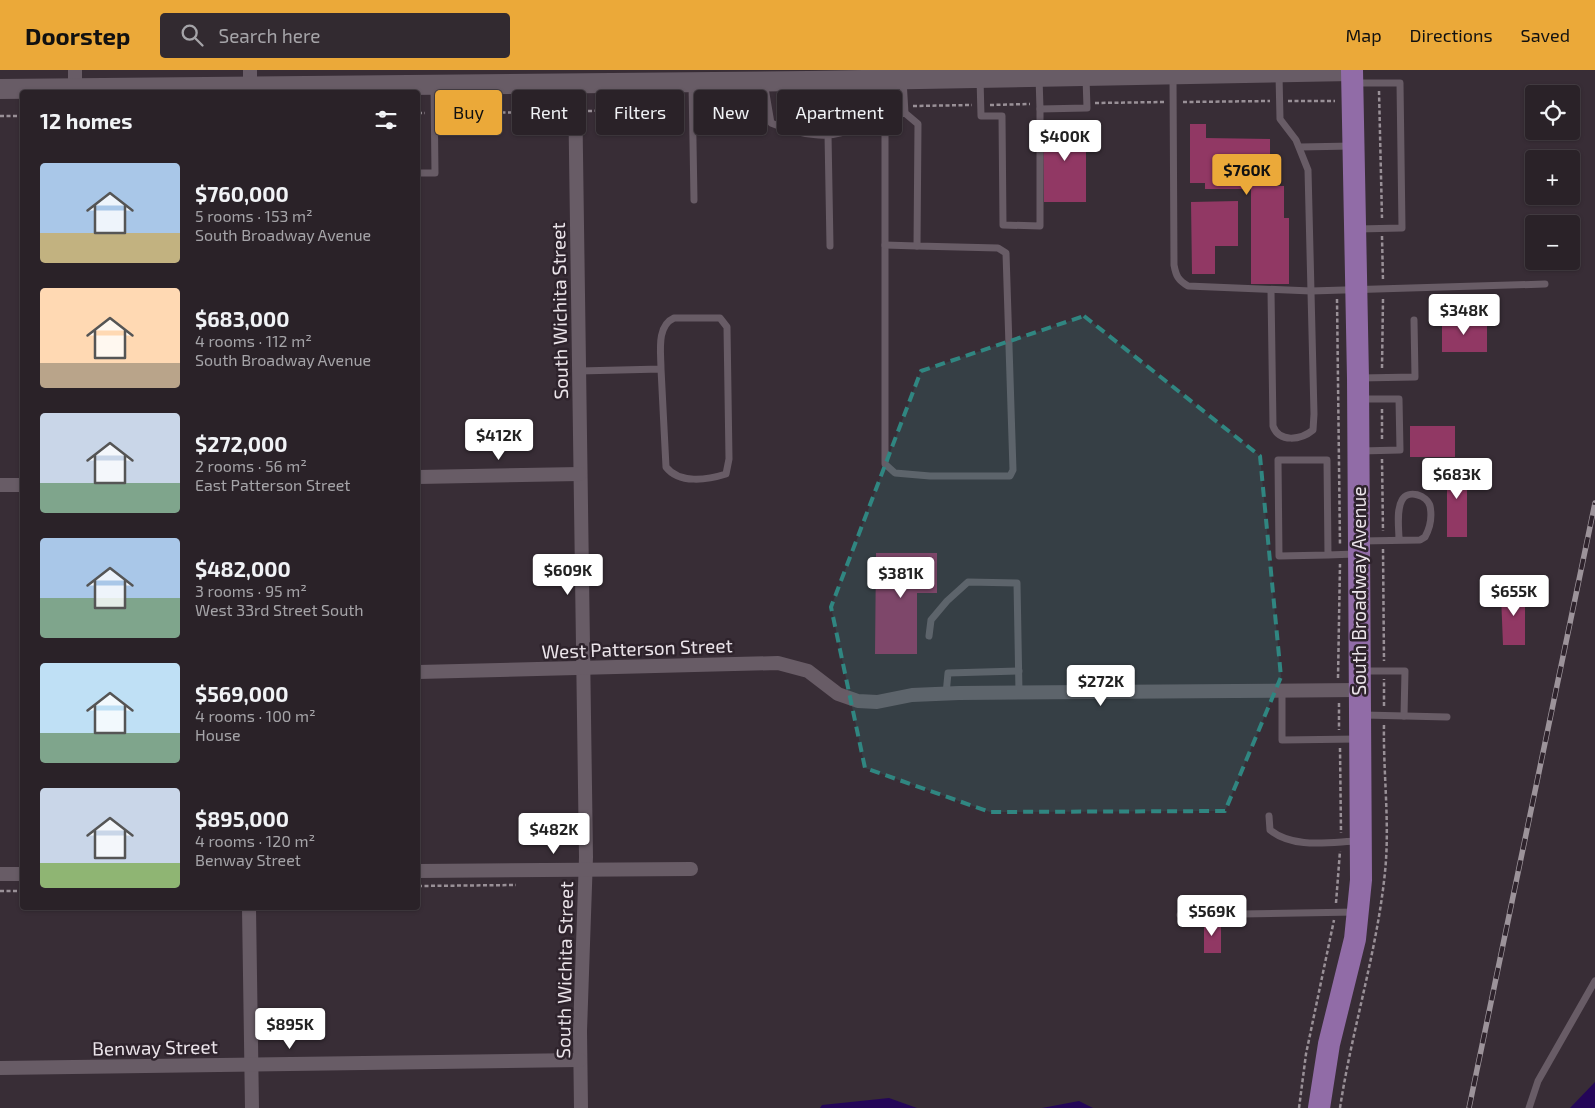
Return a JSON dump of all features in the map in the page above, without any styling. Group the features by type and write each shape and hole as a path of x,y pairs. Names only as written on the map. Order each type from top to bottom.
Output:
{"main road":[{"name":"South Broadway Avenue","path":"1318,1108 1329,1044 1355,939 1358,912 1351,841 1349,740 1358,715 1352,684 1352,550 1358,451 1358,388 1347,290 1355,229 1352,75"}],"street":[{"path":"0,90 83,85 246,84 277,90 345,89 425,80 575,84 692,83 808,76 856,80 903,80 980,78 1000,74 1039,77 1086,76 1108,73 1173,74 1219,71 1352,75"},
{"name":"South Wichita Street","path":"575,84 575,90"},
{"name":"South Wichita Street","path":"575,135 584,668 585,870 580,1060 581,1108"},
{"path":"420,477 580,474"},
{"path":"0,485 20,485"},
{"name":"West Patterson Street","path":"420,672 778,663 808,671 847,698 877,702 912,695 946,694"},
{"path":"946,694 1282,691 1352,684"},
{"path":"420,871 691,869"},
{"path":"0,874 20,874"},
{"path":"249,910 252,1108"},
{"name":"Benway Street","path":"0,1068 580,1060"}],"lane":[{"path":"1272,291 1273,426 1275,432 1282,437 1290,438 1307,435 1313,430 1308,170 1300,147 1280,119 1279,72"},
{"path":"1173,74 1176,275 1180,281 1194,287 1272,291 1545,284"},
{"path":"1352,75 1378,83 1400,83 1402,228 1355,229"},
{"path":"1040,107 1087,108 1086,76"},
{"path":"980,78 981,116 1002,116 1003,225 1040,226 1039,77"},
{"path":"771,78 769,108 771,123 777,126"},
{"path":"420,173 434,172 434,113 425,80"},
{"path":"856,80 856,90"},
{"path":"903,80 905,110 918,124 916,246"},
{"path":"636,83 636,90"},
{"path":"692,83 694,200"},
{"path":"885,245 998,248 1006,253 1013,470 1010,476 930,476 904,474 895,473 885,464 885,245 885,122 888,118 905,110"},
{"path":"828,135 830,246"},
{"path":"1300,147 1354,146"},
{"path":"712,316 724,322 727,327 729,459 726,474 709,478 683,478 672,475 666,467 661,369 661,337 669,320 712,316"},
{"path":"1358,388 1382,377 1415,377 1414,320"},
{"path":"579,371 661,369"},
{"path":"1358,388 1382,399 1399,399 1400,450 1358,451"},
{"path":"1328,555 1327,460 1278,460 1279,556 1328,555 1383,540 1399,540 1420,540 1425,537 1430,522 1430,506 1425,498 1417,494 1409,494 1403,498 1400,506 1399,540"},
{"path":"929,636 931,620 947,601 968,582 1017,583 1019,694"},
{"path":"946,694 948,673 1019,671"},
{"path":"1352,684 1384,671 1405,672 1404,716"},
{"path":"1282,691 1282,740 1349,740"},
{"path":"1358,715 1447,717"},
{"path":"1269,816 1270,830 1281,839 1298,842 1351,841"},
{"path":"1180,915 1358,912"},
{"path":"1529,1108 1538,1080 1595,981"}],"path":[{"path":"1378,83 1383,289 1382,377"},
{"path":"1087,103 1335,101 1335,110"},
{"path":"902,110 981,105 1040,107"},
{"path":"684,109 777,108"},
{"path":"420,113 512,112"},
{"path":"0,116 20,116"},
{"path":"1299,1108 1306,1054 1339,885 1351,841 1349,740 1352,684 1352,550 1347,290"},
{"path":"1340,1108 1348,1057 1369,974 1385,872 1387,840 1384,716 1382,399"},
{"path":"420,886 520,885"},
{"path":"0,891 20,891"}],"highlighted area":[{"path":"1084,316 1260,456 1281,677 1225,811 990,812 865,768 831,607 921,371"}],"shaded area":[{"path":"1595,1082 1595,1108 1570,1108"},
{"path":"889,1098 917,1108 820,1108 822,1105"},
{"path":"1079,1101 1093,1108 1042,1108"}],"building":[{"path":"1043,122 1086,122 1086,202 1044,202"},
{"path":"1190,124 1206,124 1206,138 1270,139 1270,186 1284,186 1284,218 1289,218 1289,284 1251,284 1251,189 1205,189 1205,183 1190,183"},
{"path":"1238,201 1238,246 1215,246 1215,274 1192,274 1191,202"},
{"path":"1442,321 1487,321 1487,352 1442,352"},
{"path":"1410,426 1455,426 1455,457 1410,457"},
{"path":"1447,464 1467,464 1467,537 1447,537"},
{"path":"876,553 937,553 937,593 917,593 917,654 875,654"},
{"path":"1511,586 1525,586 1525,645 1503,645 1501,595 1511,595"},
{"path":"1204,921 1221,921 1221,953 1204,953"}],"railway":[{"path":"1469,1108 1595,503"}]}
